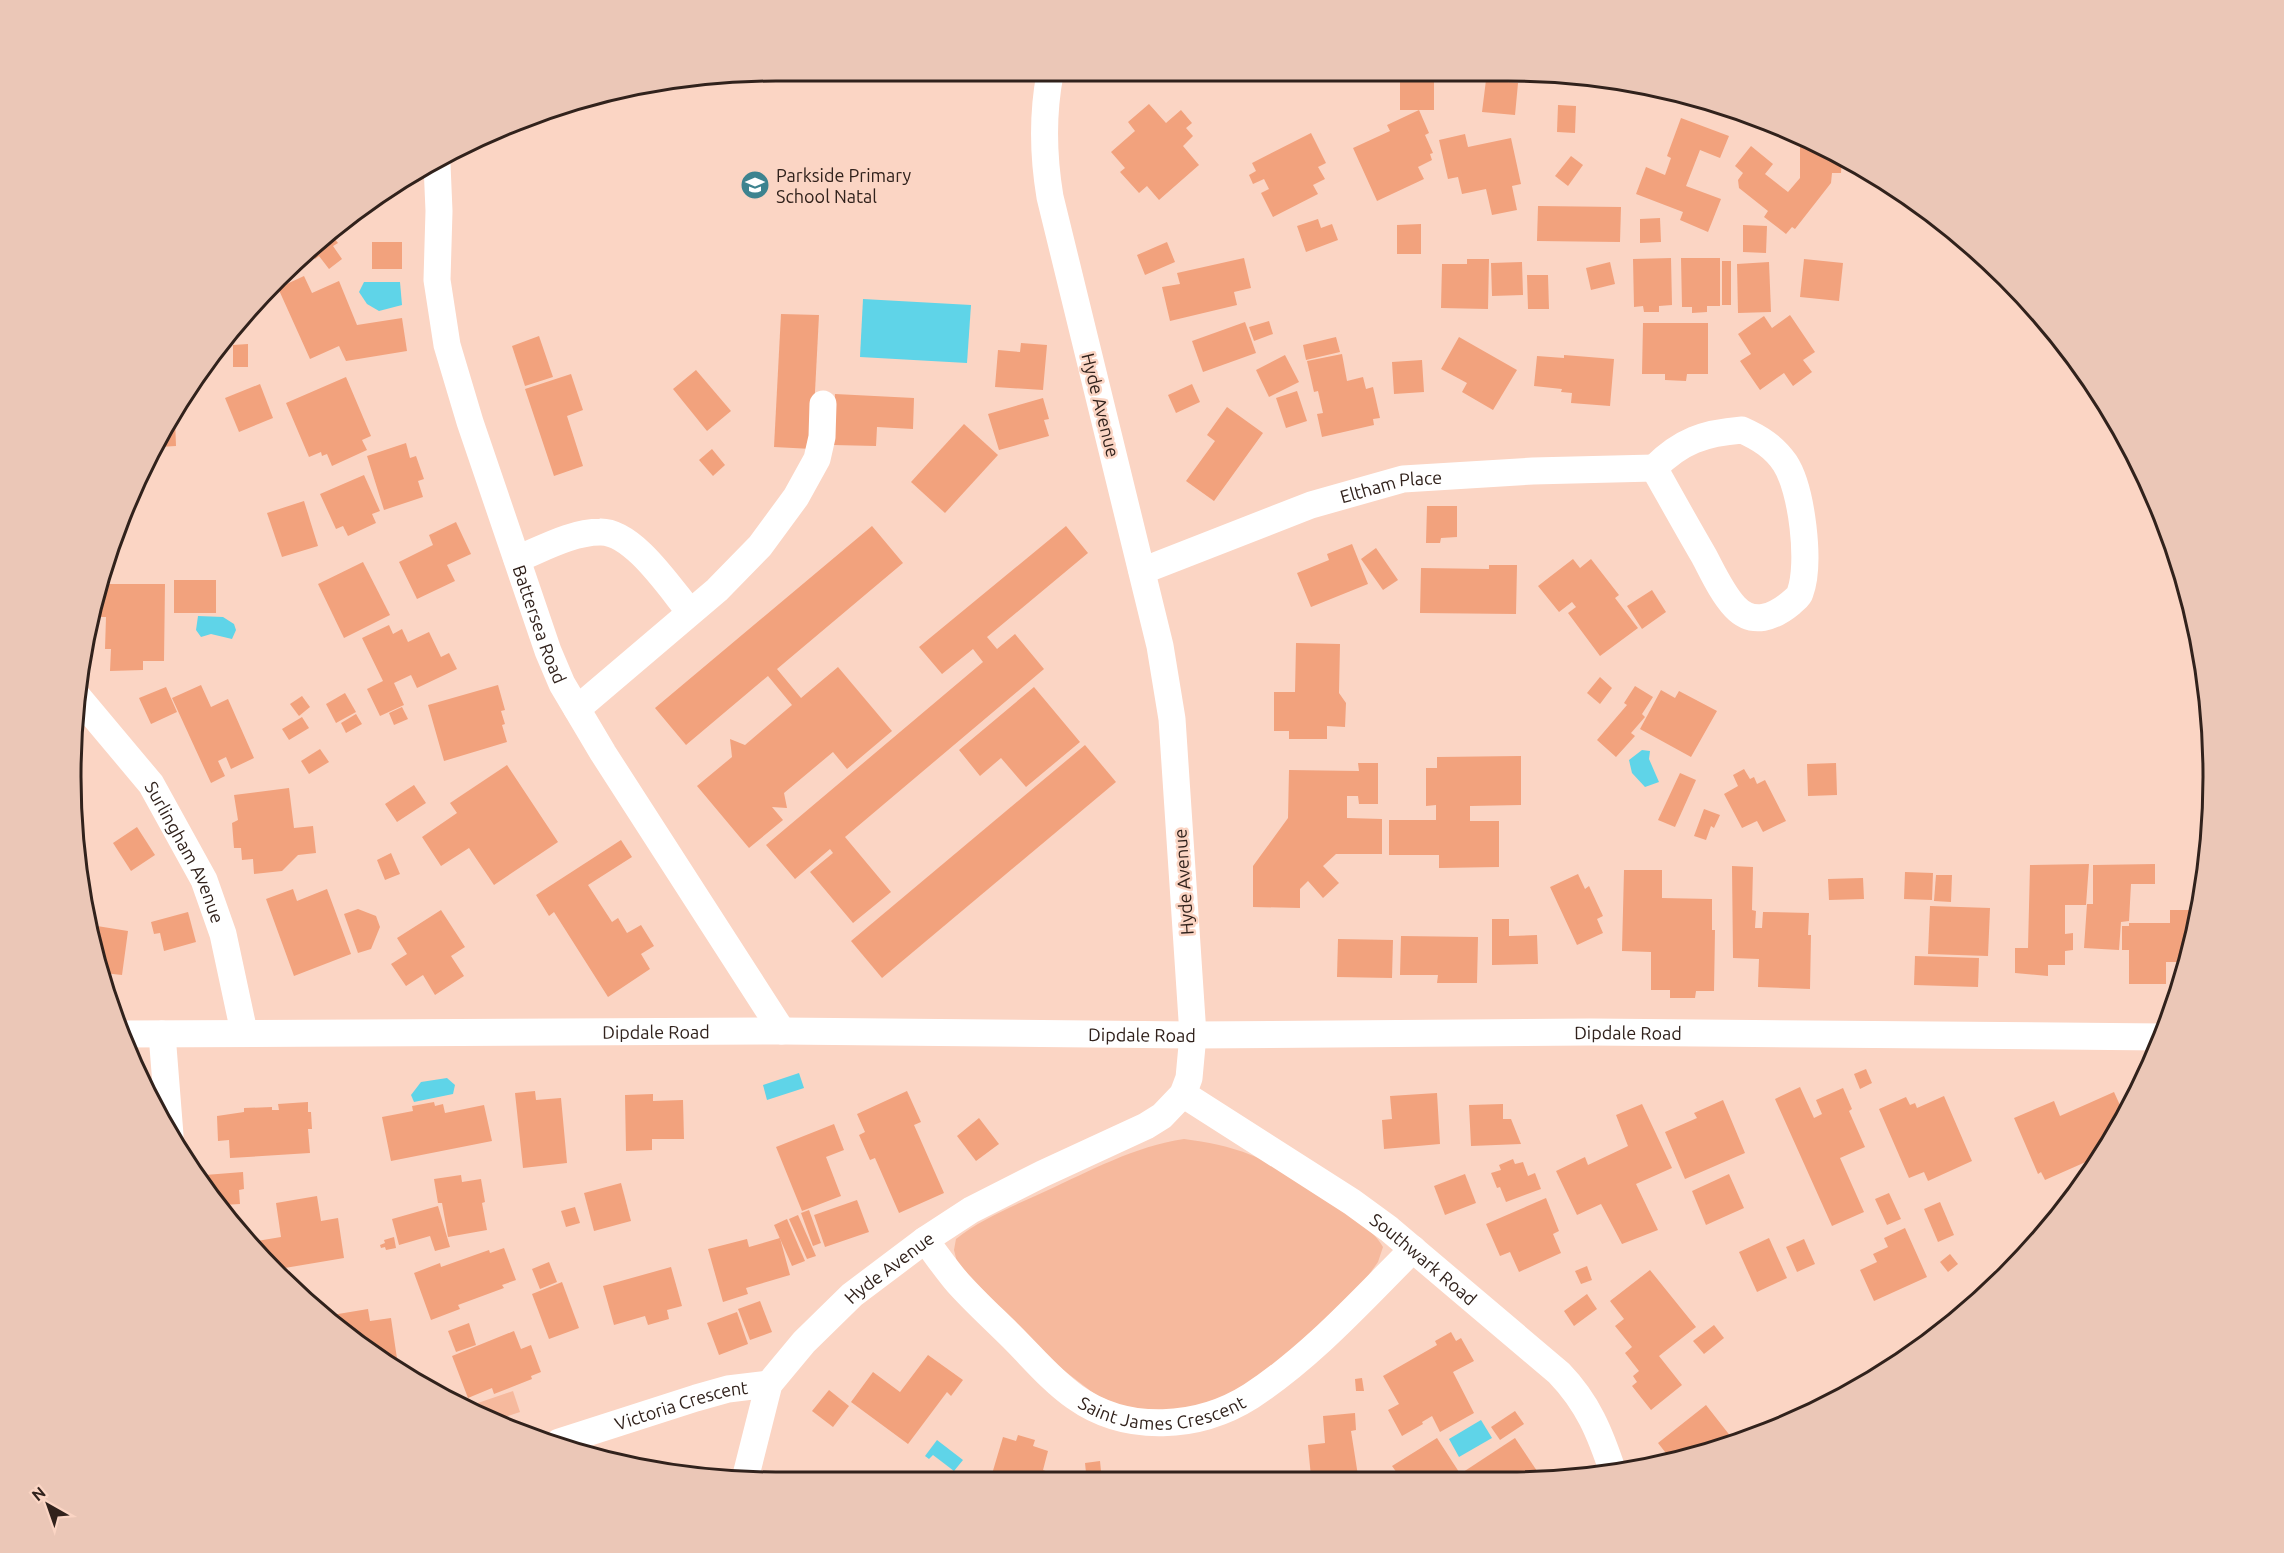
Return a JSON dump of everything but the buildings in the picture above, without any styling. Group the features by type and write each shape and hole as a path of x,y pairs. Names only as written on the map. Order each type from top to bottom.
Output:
{"street":[{"name":"Hyde Avenue","path":"747,1471 768,1384 804,1342 852,1294 925,1240 981,1205 1146,1126 1162,1116 1183,1094 1189,1078 1193,1035 1172,719 1160,645 1050,197 1043,134 1049,81"},
{"name":"Battersea Road","path":"437,170 439,211 437,280 447,345 470,422 548,651 562,684 603,753 782,1031"},
{"path":"577,709 717,590 760,546 796,497 818,459 824,404"},
{"path":"1742,430 1760,438 1776,452 1786,465 1797,492 1803,529 1804,576 1800,595 1768,618 1754,618 1736,608 1718,581 1654,468 1670,452 1688,442 1715,432 1742,430"},
{"name":"Eltham Place","path":"1142,571 1311,505 1403,479 1533,471 1654,468"},
{"path":"517,559 578,535 600,532 615,535 636,550 690,612"},
{"name":"Surlingham Avenue","path":"85,705 151,784 204,880 224,933 244,1032"},
{"name":"Dipdale Road","path":"131,1034 782,1031 1193,1035 1591,1032 2153,1036"},
{"path":"162,1034 168,1113"},
{"name":"Southwark Road","path":"1183,1094 1352,1202 1413,1249 1559,1373 1578,1392 1603,1442 1610,1464"},
{"name":"Saint James Crescent","path":"925,1240 958,1283 1074,1397 1113,1418 1167,1424 1201,1418 1226,1410 1251,1396 1330,1332 1413,1249"},
{"name":"Victoria Crescent","path":"567,1439 728,1389 768,1384"}],"shaded area":[{"path":"1184,1139 1234,1149 1282,1170 1323,1195 1362,1223 1383,1247 1378,1262 1355,1294 1309,1340 1231,1397 1191,1412 1132,1411 1096,1395 1045,1356 957,1262 954,1250 956,1239 1000,1212 1113,1160 1148,1147"},
{"path":"513,1391 520,1412 505,1417 476,1403"}],"water":[{"path":"364,282 400,282 402,305 379,311 367,304 359,292"},
{"path":"863,299 971,305 967,363 860,357"},
{"path":"198,616 223,617 234,624 236,630 232,639 211,634 201,637 196,630"},
{"path":"1642,750 1650,751 1649,759 1659,782 1645,787 1632,773 1629,760"},
{"path":"799,1073 804,1088 767,1100 763,1085"},
{"path":"447,1078 455,1085 453,1094 414,1102 411,1095 421,1082"},
{"path":"1481,1420 1492,1438 1459,1457 1449,1439"},
{"path":"937,1440 963,1460 954,1471 933,1455 929,1459 925,1456"}],"place":[{"name":"Parkside Primary School Natal","path":"755,185"}]}
